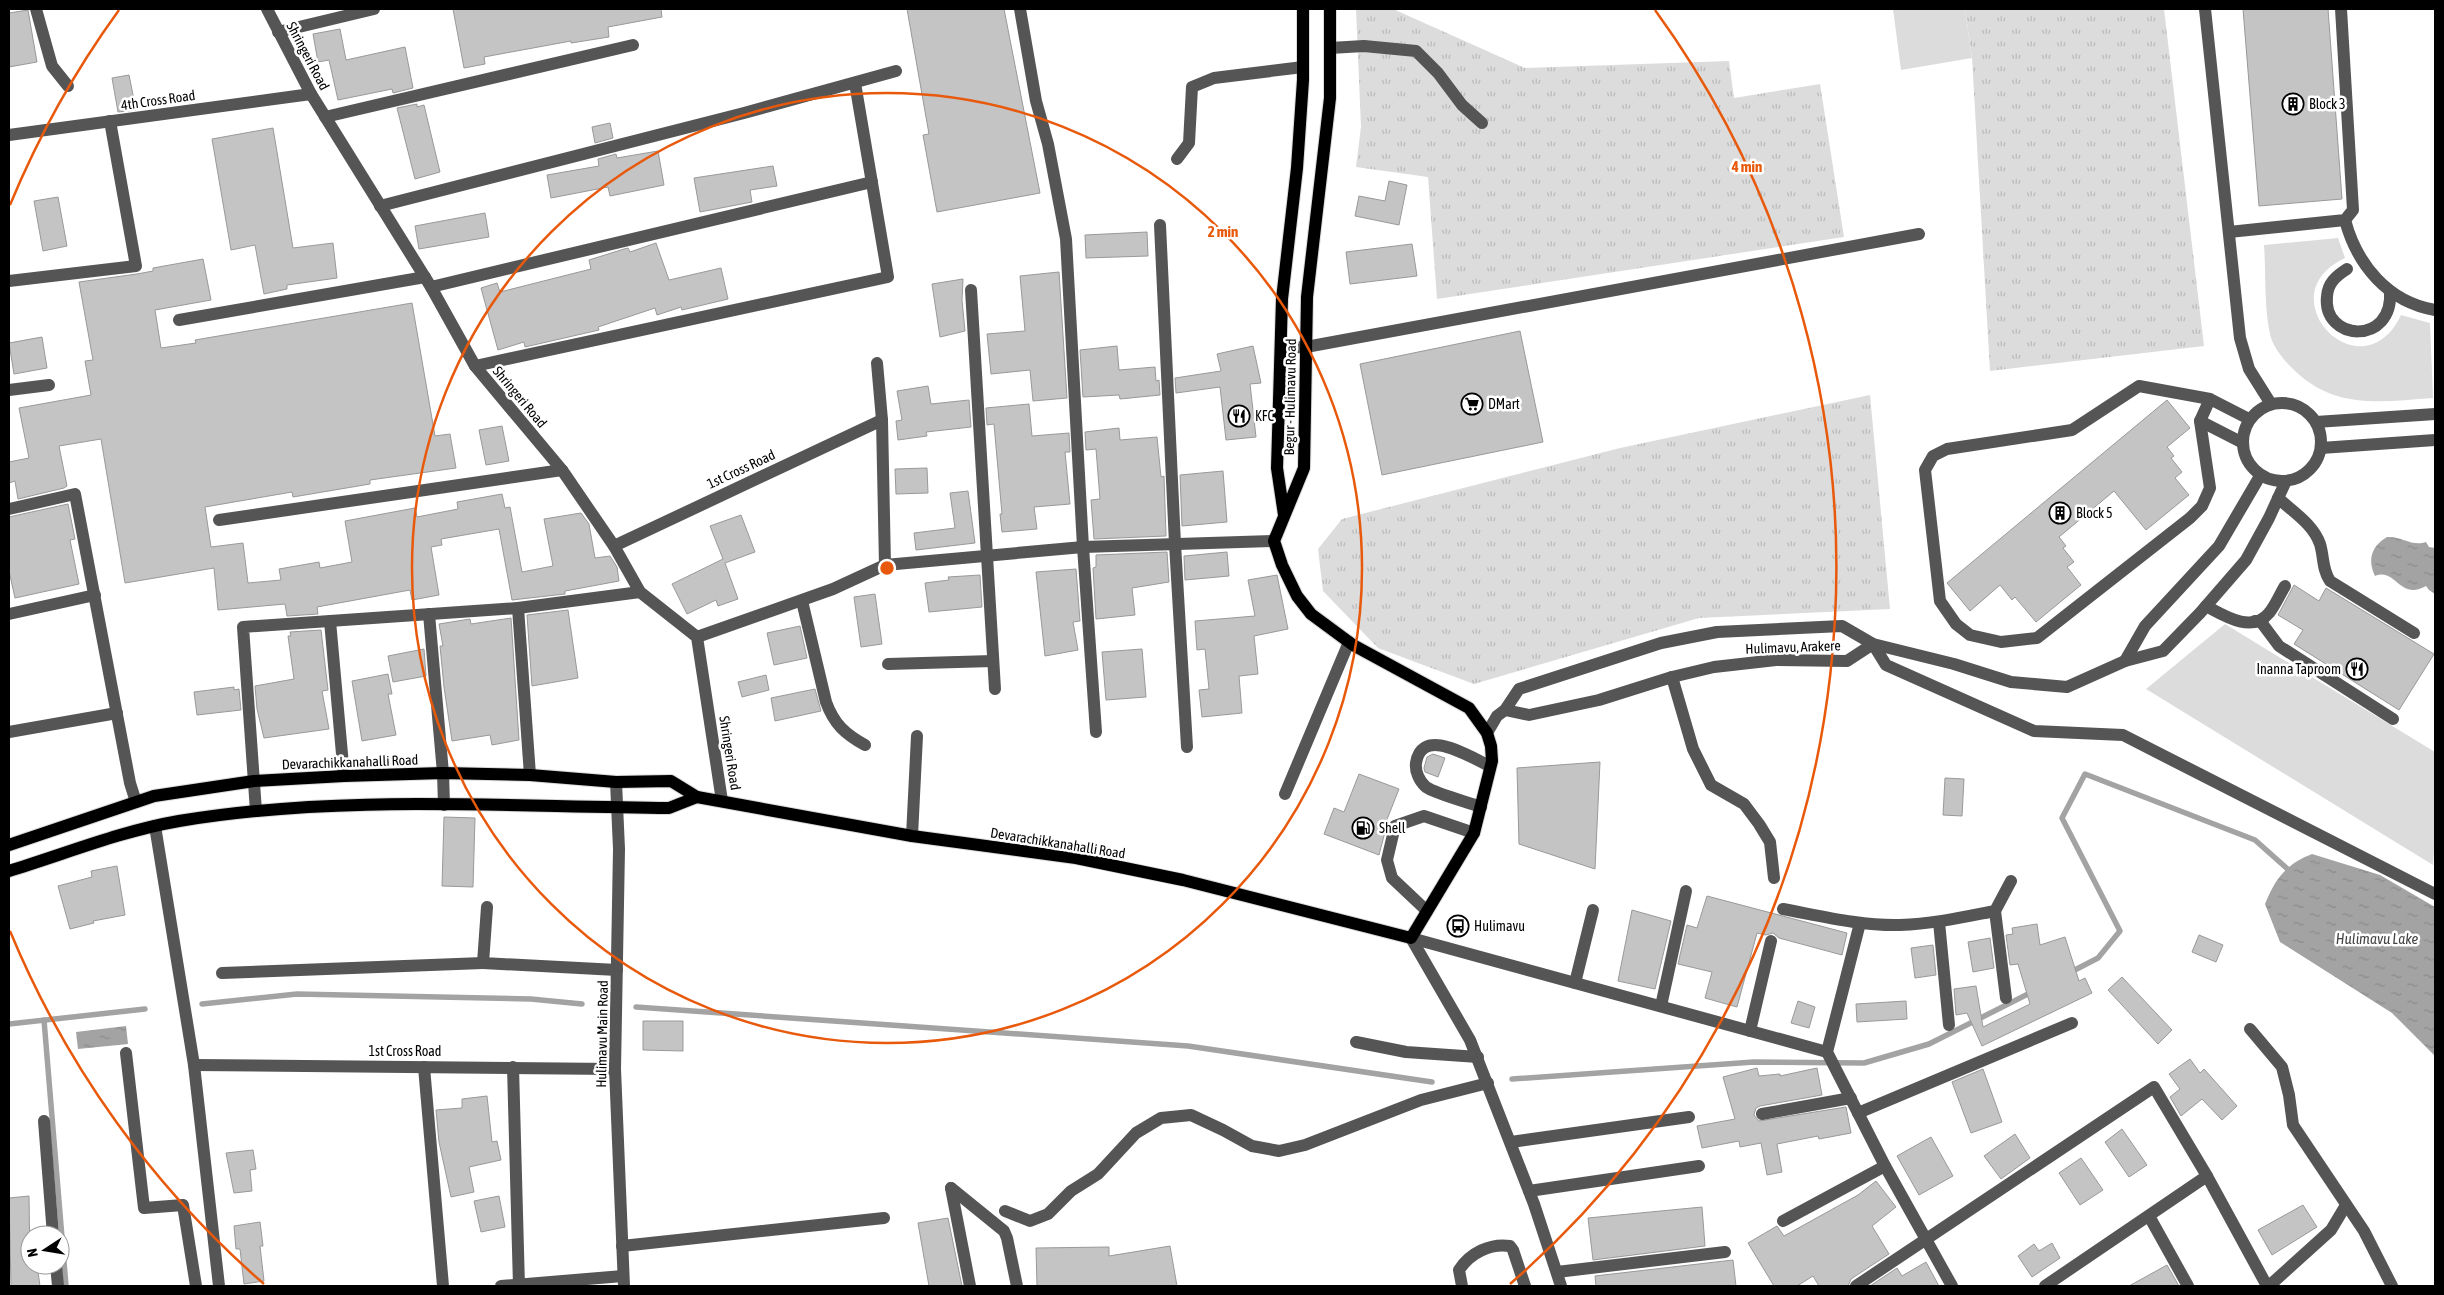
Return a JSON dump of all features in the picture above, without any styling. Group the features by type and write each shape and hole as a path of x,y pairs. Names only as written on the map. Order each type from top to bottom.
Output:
{"main road":[{"name":"Begur - Hulimavu Road","path":"1284,515 1277,468 1282,299 1297,168 1303,66 1303,9"},
{"name":"Begur - Hulimavu Road","path":"1284,515 1304,468 1307,296 1330,98 1330,9"},
{"path":"1284,515 1274,541 1282,565 1297,596 1311,614 1349,642 1469,708 1487,732 1492,746 1490,766 1474,833 1411,938"},
{"name":"Devarachikkanahalli Road","path":"9,845 154,796 254,781 443,773 530,775 616,782 671,781 697,797 912,836 1076,858 1183,880 1411,938"},
{"path":"9,871 155,826 256,811 374,805 669,808 697,797"}],"street":[{"path":"36,9 52,66 68,86"},
{"name":"Shringeri Road","path":"266,9 324,117 428,282 475,366 562,470 614,546 640,592 697,637 722,801"},
{"path":"278,32 374,9"},
{"path":"1020,9 1036,101 1048,144 1066,239 1083,547 1096,732"},
{"path":"2205,9 2244,354 2255,382 2271,404"},
{"path":"2341,9 2353,210 2346,220 2350,237 2362,261 2378,281 2390,291 2418,306 2435,310"},
{"path":"324,117 633,45"},
{"path":"1330,48 1364,46 1416,51 1438,73 1462,105 1482,123"},
{"path":"1176,159 1189,143 1192,87 1214,78 1303,66"},
{"path":"380,206 896,71"},
{"path":"475,366 888,277 855,83"},
{"name":"4th Cross Road","path":"9,135 311,94"},
{"path":"9,281 136,266 110,122"},
{"path":"179,320 428,282 872,182"},
{"path":"2229,232 2346,220"},
{"path":"1160,225 1187,747"},
{"path":"1281,348 1306,347 1919,234"},
{"path":"2346,269 2334,278 2327,291 2328,311 2340,327 2359,333 2378,327 2389,311 2390,291"},
{"path":"971,290 995,689"},
{"path":"877,362 882,420 885,566"},
{"path":"9,390 50,385"},
{"path":"2210,399 2200,421 2210,488 2202,506 2190,518 2037,638 2014,642 1985,640 1970,635 1956,624 1940,601 1925,470 1933,456 1947,449 2072,430 2139,386 2210,399 2249,419"},
{"path":"2284,402 2297,405 2308,412 2316,422 2321,435 2321,448 2317,461 2309,472 2298,479 2285,483 2260,476 2244,457 2243,432 2249,419 2259,409 2271,404 2284,402"},
{"path":"2316,422 2435,414"},
{"name":"1st Cross Road","path":"614,546 882,420"},
{"path":"2200,421 2244,443"},
{"path":"2321,448 2435,440"},
{"path":"219,520 562,470"},
{"path":"2125,661 2145,626 2219,546 2260,476"},
{"path":"1873,644 1954,664 2011,682 2066,687 2125,661 2163,651 2246,560 2285,483"},
{"path":"9,508 75,494 130,783 136,802"},
{"path":"2278,498 2312,529 2320,544 2324,570 2330,581 2414,633"},
{"path":"697,637 802,601 885,566 1083,547 1274,541"},
{"path":"2255,621 2268,615 2285,586"},
{"path":"256,811 243,627 518,608 640,592"},
{"path":"9,614 95,595"},
{"path":"802,601 831,717 838,727 865,745"},
{"path":"2206,606 2239,622 2261,622 2279,646 2392,719"},
{"path":"518,608 530,775"},
{"path":"429,614 443,773 444,805"},
{"path":"330,621 344,776"},
{"name":"Hulimavu, Arakere","path":"1842,626 1873,644 1847,661 1776,660 1714,667 1672,677 1599,700 1528,715 1505,710 1519,689 1661,643 1717,632 1842,626"},
{"path":"1285,794 1349,642"},
{"path":"1873,644 1886,665 2034,731 2122,735 2182,763 2435,894"},
{"path":"888,664 993,661"},
{"path":"1672,677 1693,750 1706,776 1711,785 1744,804 1759,824 1770,842 1774,878"},
{"path":"1487,732 1498,716 1505,710"},
{"path":"9,732 117,712"},
{"path":"912,836 917,736"},
{"path":"1481,807 1426,786 1416,773 1416,762 1421,749 1431,744 1443,745 1490,766"},
{"name":"Hulimavu Main Road","path":"616,782 619,849 615,1069 623,1281"},
{"path":"1427,911 1392,878 1387,860 1395,826 1424,816 1474,833"},
{"path":"155,826 194,1065 219,1286"},
{"path":"2006,998 1995,911 2011,881"},
{"path":"1661,1006 1686,891"},
{"path":"483,963 487,907"},
{"path":"1783,909 1860,923 1900,925 1938,922 1995,911"},
{"path":"1575,983 1593,910"},
{"path":"1938,922 1949,1025"},
{"path":"1860,923 1827,1053 1885,1166 1952,1286"},
{"path":"1411,938 1827,1053"},
{"path":"1411,938 1459,1019 1478,1057 1530,1191 1561,1286"},
{"path":"1750,1031 1771,941"},
{"path":"222,973 483,963 617,970"},
{"path":"1858,1113 2072,1023"},
{"path":"2250,1029 2282,1067 2289,1095 2292,1125 2364,1231 2392,1286"},
{"path":"1356,1042 1406,1052 1478,1057"},
{"path":"126,1053 144,1208 183,1205 196,1286"},
{"name":"1st Cross Road","path":"194,1065 615,1069"},
{"path":"424,1067 443,1286"},
{"path":"513,1067 519,1286"},
{"path":"1005,1211 1030,1221 1048,1214 1071,1191 1098,1174 1136,1132 1161,1118 1191,1115 1252,1146 1279,1151 1305,1145 1421,1100 1488,1083"},
{"path":"1856,1286 2154,1087 2207,1176 2268,1286 2331,1230 2346,1205"},
{"path":"1762,1114 1850,1098"},
{"path":"1511,1142 1689,1117"},
{"path":"44,1121 52,1225"},
{"path":"1530,1191 1699,1166"},
{"path":"1783,1221 1885,1166"},
{"path":"2045,1286 2207,1176"},
{"path":"970,1286 951,1188 1004,1231 1017,1286"},
{"path":"2148,1216 2188,1286"},
{"path":"622,1246 884,1218"},
{"path":"1462,1286 1459,1270 1464,1262 1481,1249 1500,1244 1510,1246 1513,1250 1525,1286"},
{"path":"1557,1272 1725,1252"},
{"path":"501,1286 623,1281"}],"green space":[{"path":"1356,9 1393,9 1525,68 1729,61 1734,98 1820,84 1844,237 1437,299 1428,177 1356,167 1361,127"},
{"path":"1893,9 1965,9 1972,58 1901,70"},
{"path":"1965,9 2164,9 2204,346 1990,371 1972,58"},
{"path":"2338,238 2345,258 2323,275 2314,294 2317,314 2328,332 2345,343 2364,346 2384,338 2401,315 2430,323 2433,398 2375,401 2339,397 2322,390 2306,380 2287,363 2275,347 2270,334 2267,313 2264,245"},
{"path":"1870,395 1890,609 1699,618 1474,684 1378,648 1323,591 1318,549 1342,519 1620,448"},
{"path":"2225,624 2435,752 2435,837 2433,865 2146,689"}],"water":[{"path":"2387,537 2416,543 2426,542 2429,547 2435,548 2435,594 2426,586 2417,590 2410,590 2388,576 2382,574 2375,576 2371,564 2372,554 2378,544"},
{"name":"Hulimavu Lake","path":"2312,854 2380,875 2435,907 2435,1056 2392,1013 2280,942 2265,904 2282,873"},
{"path":"126,1026 128,1044 78,1049 76,1032"}],"building":[{"path":"453,9 661,9 662,17 608,27 609,37 571,43 571,41 484,57 485,64 464,68"},
{"path":"907,9 1004,9 1040,193 937,212 923,135 929,134"},
{"name":"Block 3","path":"2243,9 2328,9 2342,199 2259,206"},
{"path":"28,10 37,62 9,67 9,13"},
{"path":"340,29 346,60 405,47 413,88 393,93 392,89 338,100 329,60 318,62 313,34"},
{"path":"129,75 136,110 118,112 112,78"},
{"path":"417,104 417,107 424,105 440,172 415,179 397,108"},
{"path":"610,123 613,138 595,143 592,127"},
{"path":"273,128 293,248 333,243 337,278 287,285 287,289 264,294 255,245 231,250 212,139"},
{"path":"658,151 664,185 610,196 608,187 551,198 547,175 599,166 598,159 616,154 617,158"},
{"path":"773,166 777,186 750,190 752,202 700,212 694,178"},
{"path":"1389,181 1407,185 1399,225 1355,216 1359,196 1385,201"},
{"path":"58,197 67,246 43,251 34,201"},
{"path":"485,213 489,237 419,249 415,226"},
{"path":"1147,232 1148,256 1086,258 1085,235"},
{"path":"656,243 669,280 721,268 728,299 682,310 681,307 657,315 655,308 598,327 599,330 525,347 524,342 498,350 481,288 497,283 500,292 591,269 589,260 628,248 630,252"},
{"path":"1412,244 1417,276 1350,284 1346,252"},
{"path":"203,259 211,300 155,310 161,348 196,343 195,340 412,303 435,436 450,434 456,468 370,480 370,484 293,497 292,492 205,507 211,547 243,543 248,583 281,580 279,569 319,562 320,568 352,562 345,521 415,508 417,517 458,509 457,502 502,494 505,508 510,507 522,572 553,566 544,519 581,513 589,524 595,558 610,556 617,567 619,581 565,591 565,594 512,600 499,529 441,539 442,545 431,547 439,595 412,600 410,590 317,607 318,614 287,616 285,604 218,610 214,568 125,583 101,439 59,446 67,486 18,499 15,481 9,483 9,462 29,458 19,408 91,395 85,361 93,360 79,282 137,274 153,271 153,268"},
{"path":"1059,272 1067,398 1033,401 1030,370 991,374 987,334 1025,331 1020,276"},
{"path":"963,279 962,300 965,331 940,337 932,284"},
{"path":"1520,331 1543,442 1382,475 1360,364"},
{"path":"42,337 47,368 14,374 9,343"},
{"path":"1117,346 1119,370 1155,367 1156,381 1159,380 1160,395 1120,399 1119,395 1083,397 1080,350"},
{"path":"1253,346 1261,383 1250,384 1256,437 1226,440 1220,387 1176,393 1175,378 1221,371 1217,354"},
{"path":"928,386 931,404 969,400 971,427 926,432 927,436 898,440 896,421 902,420 897,391"},
{"name":"Block 5","path":"2167,400 2190,428 2167,447 2174,456 2171,458 2182,472 2175,478 2189,495 2146,530 2114,491 2059,537 2066,546 2063,548 2074,562 2067,567 2081,585 2036,622 2015,597 2012,600 2000,585 1970,611 1947,583"},
{"path":"1029,404 1032,436 1069,433 1070,452 1065,452 1070,504 1034,507 1037,529 1002,532 994,424 987,425 986,408"},
{"path":"502,426 509,461 486,465 479,430"},
{"path":"1119,428 1120,440 1157,437 1161,477 1164,476 1166,536 1094,539 1091,500 1100,499 1096,449 1086,450 1085,432"},
{"path":"927,468 928,493 896,494 895,469"},
{"path":"1223,471 1227,522 1182,526 1180,475"},
{"path":"968,491 975,543 916,550 914,533 955,528 950,493"},
{"path":"68,504 75,539 70,540 79,584 15,598 9,571 9,517"},
{"path":"741,515 755,552 725,563 738,599 718,606 716,600 687,614 672,584 723,559 710,526"},
{"path":"1167,552 1169,582 1132,588 1135,615 1096,619 1093,568 1096,567 1096,555"},
{"path":"1227,552 1229,576 1185,580 1184,556"},
{"path":"1076,569 1080,621 1073,622 1078,650 1045,656 1036,572"},
{"path":"980,575 982,607 929,612 925,583 949,580 948,577"},
{"path":"1277,575 1288,629 1254,636 1258,674 1239,676 1242,713 1202,717 1199,690 1209,689 1205,649 1197,650 1195,621 1255,616 1248,580"},
{"path":"2294,585 2319,601 2326,588 2434,654 2399,710 2294,644 2303,630 2278,615"},
{"path":"875,594 882,644 861,647 854,597"},
{"path":"568,610 578,678 532,686 527,615"},
{"path":"511,618 519,740 492,745 490,735 452,741 444,687 440,646 443,646 439,624 470,619 471,624"},
{"path":"800,626 807,658 774,665 767,633"},
{"path":"321,630 328,690 322,691 329,729 264,738 257,709 255,686 294,679 288,636 291,636 290,632"},
{"path":"424,649 426,676 393,682 388,656"},
{"path":"1142,649 1146,697 1106,700 1102,652"},
{"path":"388,674 392,694 388,694 396,735 362,741 352,681"},
{"path":"766,675 769,690 742,697 738,682"},
{"path":"234,687 234,690 239,689 241,710 197,715 194,692"},
{"path":"815,689 821,711 775,721 771,698"},
{"path":"1433,754 1445,758 1438,777 1425,772 1424,768 1427,757"},
{"path":"1600,762 1595,869 1519,844 1517,768"},
{"path":"1359,774 1399,789 1384,827 1386,828 1379,855 1324,834 1334,808 1344,812"},
{"path":"1945,778 1964,779 1962,816 1943,815"},
{"path":"444,817 475,818 473,887 442,886"},
{"path":"117,866 125,915 93,921 94,923 70,929 58,886 92,877 91,871"},
{"path":"1707,896 1847,933 1842,955 1779,938 1773,933 1766,935 1757,933 1737,1007 1705,998 1712,972 1678,964 1687,925 1697,928"},
{"path":"1632,910 1671,921 1655,989 1618,981"},
{"path":"2037,924 2040,945 2065,937 2079,981 2085,978 2092,993 1982,1046 1967,1013 1956,1015 1954,989 1976,986 1983,1027 2030,1004 2018,964 2010,965 2006,935 2013,934 2012,928"},
{"path":"2199,935 2223,945 2216,962 2192,952"},
{"path":"1990,938 1994,968 1973,972 1968,942"},
{"path":"1933,945 1936,975 1915,978 1911,948"},
{"path":"2122,977 2172,1030 2158,1044 2108,990"},
{"path":"1798,1001 1815,1007 1809,1028 1791,1023"},
{"path":"1906,1001 1907,1019 1857,1022 1856,1004"},
{"path":"643,1021 683,1021 683,1051 643,1050"},
{"path":"2190,1059 2200,1073 2204,1069 2237,1106 2222,1120 2202,1099 2181,1116 2170,1097 2180,1089 2169,1074"},
{"path":"1757,1068 1759,1076 1780,1074 1780,1076 1817,1068 1822,1095 1760,1106 1756,1108 1754,1115 1759,1121 1846,1107 1851,1133 1819,1139 1818,1136 1777,1144 1782,1172 1767,1175 1761,1143 1740,1147 1739,1141 1702,1148 1697,1126 1735,1119 1723,1077"},
{"path":"1983,1069 2002,1122 1971,1133 1952,1082"},
{"path":"487,1096 492,1142 497,1141 501,1160 469,1167 474,1192 451,1197 439,1142 436,1110 462,1108 462,1099"},
{"path":"2122,1129 2147,1165 2129,1177 2105,1142"},
{"path":"2015,1134 2030,1158 2001,1179 1984,1156"},
{"path":"1931,1137 1953,1176 1919,1195 1897,1156"},
{"path":"253,1150 256,1169 250,1170 252,1191 234,1193 226,1153"},
{"path":"2081,1158 2103,1190 2080,1205 2059,1173"},
{"path":"1876,1181 1896,1207 1872,1226 1889,1254 1851,1279 1848,1286 1819,1286 1813,1276 1797,1286 1774,1286 1748,1243 1777,1226 1784,1236 1858,1195"},
{"path":"29,1196 29,1225 20,1225 20,1275 38,1275 40,1286 11,1286 9,1198"},
{"path":"499,1196 505,1227 481,1232 474,1201"},
{"path":"2303,1205 2317,1227 2272,1255 2258,1230"},
{"path":"1702,1207 1705,1246 1593,1260 1588,1218"},
{"path":"948,1218 962,1286 929,1286 918,1223"},
{"path":"260,1222 263,1246 260,1246 264,1281 244,1284 240,1249 236,1249 234,1226"},
{"path":"2052,1243 2060,1258 2032,1277 2018,1256 2034,1244 2039,1251"},
{"path":"1170,1246 1177,1286 1037,1286 1036,1248 1109,1247 1109,1256"},
{"path":"1733,1260 1736,1286 1596,1286 1595,1276"},
{"path":"1926,1262 1939,1286 1870,1286 1897,1268 1902,1276"},
{"path":"2167,1265 2179,1286 2129,1286"}],"waterway":[{"path":"2069,973 2098,958 2120,931 2062,818 2085,774 2255,840 2292,873"},
{"path":"1512,1079 1754,1062 1864,1063 1929,1044 2034,991"},
{"path":"202,1004 297,994 531,999 582,1004"},
{"path":"636,1007 1188,1046 1432,1082"},
{"path":"9,1024 145,1009"},
{"path":"44,1020 66,1286"}],"place":[{"name":"Block 3","path":"2293,104"},
{"name":"DMart","path":"1472,404"},
{"name":"KFC","path":"1239,416"},
{"name":"Block 5","path":"2060,513"},
{"name":"Inanna Taproom","path":"2357,669"},
{"name":"Shell","path":"1363,828"},
{"name":"Hulimavu","path":"1458,926"}]}
